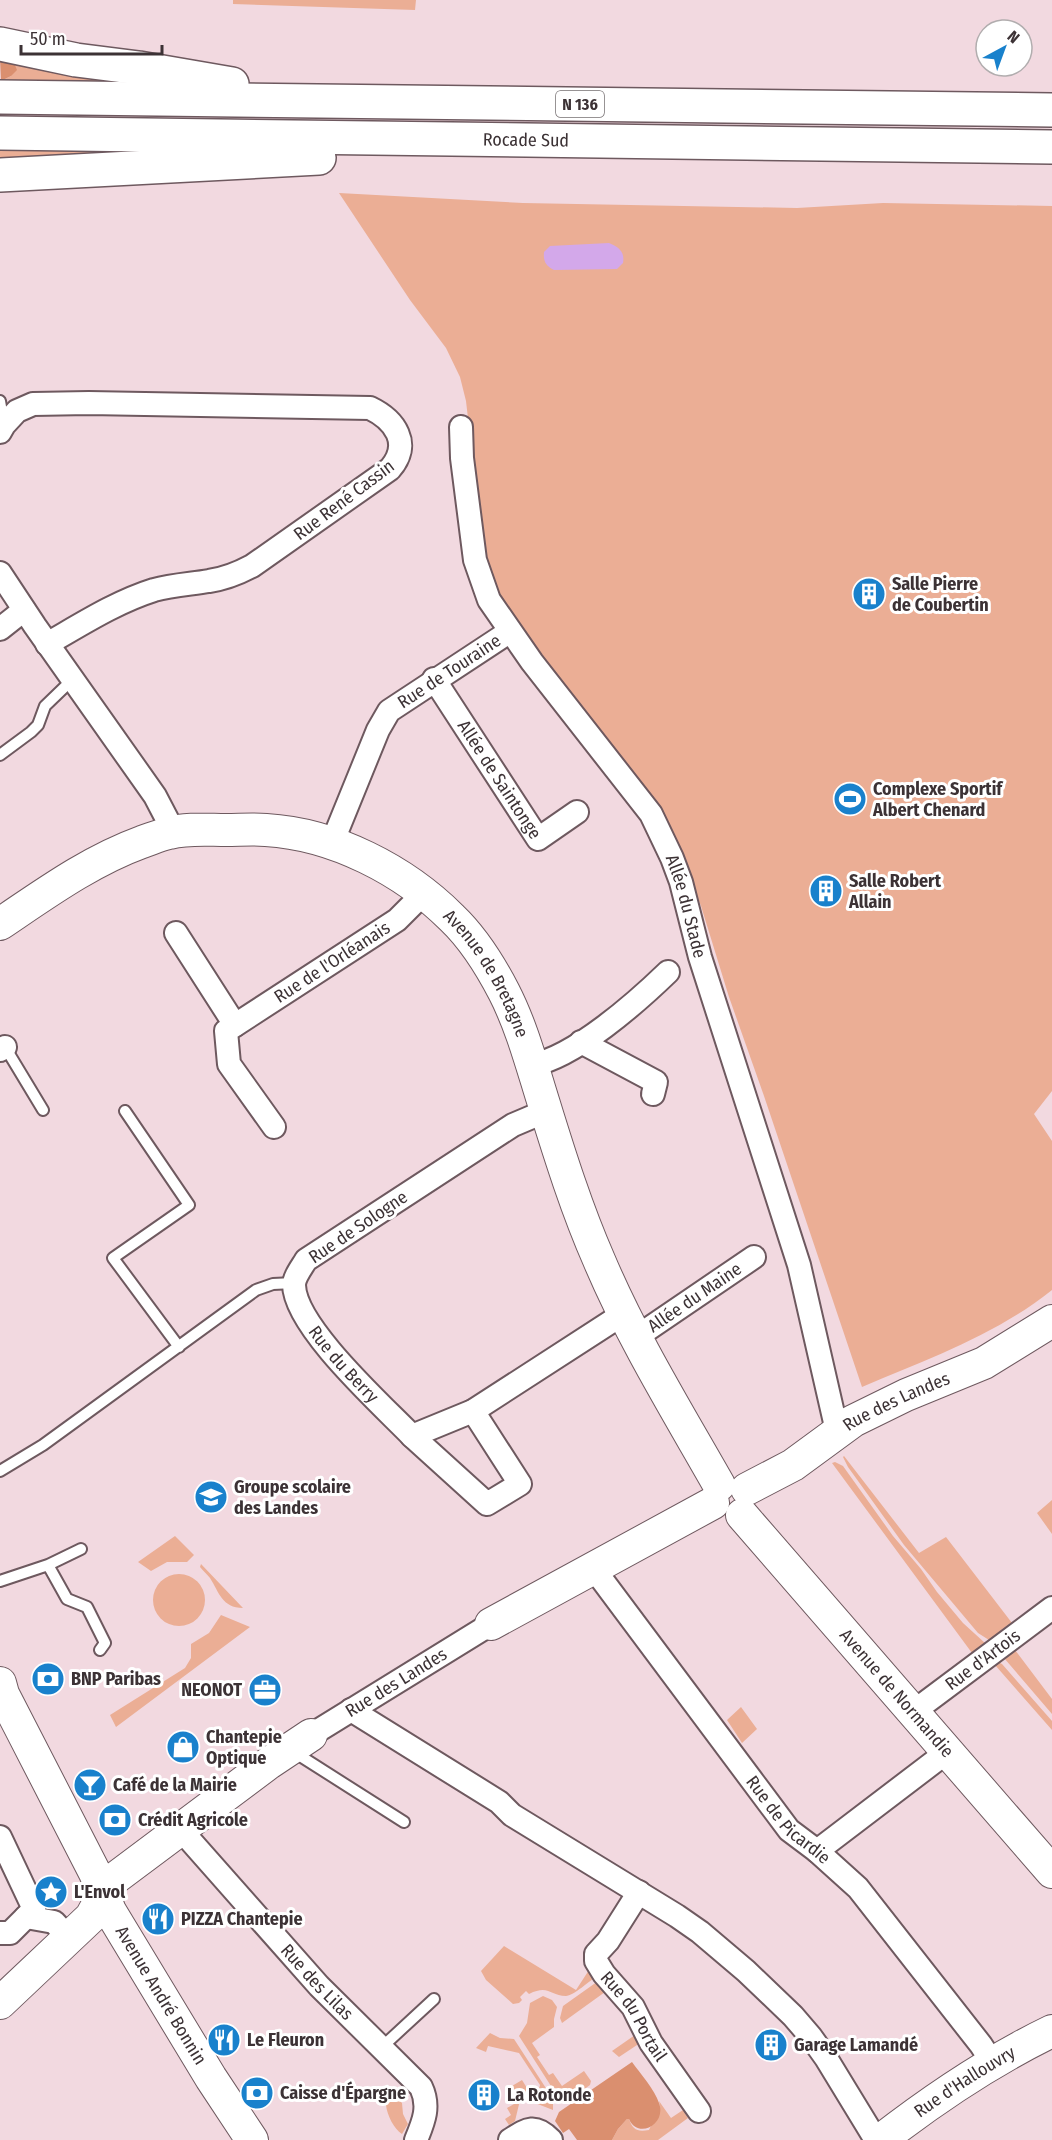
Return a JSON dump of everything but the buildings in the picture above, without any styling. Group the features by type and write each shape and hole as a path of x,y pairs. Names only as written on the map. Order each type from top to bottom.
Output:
{"highway":[{"path":"0,44 76,60 139,68 325,101"},
{"name":"Rocade Sud","path":"0,98 1052,110"},
{"name":"Rocade Sud","path":"0,133 1052,147"},
{"path":"0,175 320,158 402,156 445,152 482,140"}],"street":[{"name":"Rue René Cassin","path":"2,428 17,411 33,404 106,403 370,408 385,415 392,424 401,448 400,456 390,469 252,566 211,581 179,585 136,596 47,644"},
{"name":"Allée du Stade","path":"461,427 463,468 475,560 489,600 509,632 651,814 681,882 700,957 799,1265 837,1431"},
{"path":"0,573 47,644 155,796 167,819 170,832"},
{"path":"0,629 24,610"},
{"name":"Rue de Touraine","path":"332,843 378,729 389,711 434,679 509,632"},
{"name":"Allée de Saintonge","path":"434,679 538,839 577,812"},
{"name":"Avenue de Bretagne","path":"0,924 99,860 170,832 266,830 304,835 332,843 395,873 424,893 454,919 484,957 514,1014 597,1257 629,1326 730,1498"},
{"name":"Rue de l'Orléanais","path":"236,1025 397,920 424,893"},
{"path":"176,933 236,1025 226,1031 229,1064 274,1127"},
{"path":"532,1065 551,1060 581,1042 633,1005 668,972"},
{"path":"581,1042 656,1082 653,1094"},
{"name":"Rue de Sologne","path":"294,1282 306,1260 513,1125 546,1111"},
{"name":"Allée du Maine","path":"629,1326 753,1257"},
{"name":"Rue du Berry","path":"294,1282 296,1296 305,1317 322,1342 412,1436 487,1504 520,1484 473,1411"},
{"name":"Rue des Landes","path":"0,2003 91,1917 110,1882 300,1742 491,1624 793,1465 837,1431 874,1410 984,1363 1052,1321"},
{"path":"412,1436 473,1411 629,1326"},
{"name":"Avenue de Normandie","path":"730,1498 1052,1872"},
{"name":"Rue de Picardie","path":"594,1569 789,1830 817,1851 858,1888 992,2062"},
{"name":"Rue d'Artois","path":"913,1712 1052,1608"},
{"name":"Avenue André Bonnin","path":"1,1691 95,1873 110,1911 252,2140"},
{"path":"351,1710 499,1802 512,1815 700,1932 746,1971 793,2016 826,2058 876,2140"},
{"path":"817,1851 947,1752"},
{"name":"Rue des Lilas","path":"181,1830 319,1986 421,2087 426,2097 424,2119 416,2140"},
{"path":"0,1837 34,1909 10,1933 0,1933"},
{"name":"Rue du Portail","path":"639,1892 608,1941 596,1954 596,1961 604,1974 633,2007 651,2043 699,2111"},
{"path":"26,1917 54,1922 69,1938"},
{"name":"Rue d'Hallouvry","path":"880,2140 923,2107 992,2062 1052,2031"},
{"path":"510,2140 525,2130 533,2129 541,2131 551,2140"}],"lane":[{"path":"0,401 2,428"},
{"path":"0,755 38,725 45,706 72,679"},
{"path":"3,1048 43,1110"},
{"path":"125,1111 189,1206 112,1258 179,1347"},
{"path":"0,1472 43,1445 256,1290 273,1284 294,1282"},
{"path":"0,1581 48,1565 81,1549"},
{"path":"48,1565 67,1599 87,1607 105,1643 100,1650"},
{"path":"300,1742 404,1822"},
{"path":"382,2047 434,1999"}],"shaded area":[{"path":"233,0 416,0 415,10 233,4"},
{"path":"0,59 14,63 17,70 1,81"},
{"path":"13,63 165,82 1,81 11,76"},
{"path":"0,149 178,153 0,168"},
{"name":"Complexe Sportif Albert Chenard","path":"339,193 523,203 797,208 883,203 1052,206 1052,1091 1034,1114 1052,1141 1052,1290 1008,1320 961,1345 862,1387 729,997 701,906 682,858 541,662 494,591 485,567 466,401 460,377 446,348 410,300"},
{"path":"609,243 618,248 623,256 623,263 617,269 554,270 545,261 544,252 550,246"},
{"path":"844,1456 919,1553 946,1537 1012,1623 989,1640 978,1633 904,1545 848,1467"},
{"path":"832,1463 843,1466 937,1592 963,1623 985,1643 972,1653"},
{"path":"1052,1500 1052,1534 1037,1513"},
{"path":"175,1536 194,1555 187,1562 167,1562 151,1571 138,1562"},
{"path":"201,1564 243,1608 226,1602 200,1567"},
{"path":"174,1574 184,1574 193,1578 201,1586 205,1600 201,1614 193,1622 184,1626 174,1626 165,1622 157,1614 153,1605 153,1595 157,1586 165,1578"},
{"path":"221,1615 250,1627 116,1727 110,1715 185,1668 191,1658 191,1644 209,1633"},
{"path":"1015,1650 1052,1699 1052,1714 1004,1658"},
{"path":"998,1662 1052,1721 1052,1730 995,1665"},
{"path":"741,1707 757,1729 742,1743 727,1720"},
{"path":"504,1946 576,1990 589,1970 598,1975 569,1995 561,1996 545,1990 529,1994 526,1991 520,1997 522,2000 519,2003 513,2004 486,1980 481,1971"},
{"path":"601,1979 631,2015 643,2041 619,2057 612,2051 635,2035 626,2022 629,2020 617,2003 614,2004 605,1992 562,2023 560,2018 563,2006"},
{"path":"543,1996 552,2000 557,2007 554,2027 532,2043 540,2055 537,2057 549,2075 553,2073 562,2086 584,2071 591,2081 590,2085 571,2098 558,2097 519,2036 527,2023 530,2003"},
{"path":"490,2033 500,2038 514,2039 553,2099 553,2110 535,2103 540,2085 519,2053 488,2046 486,2052 476,2048"},
{"path":"632,2062 651,2087 659,2103 659,2117 655,2123 645,2129 633,2125 627,2119 612,2140 577,2140 569,2129 563,2133 555,2121 559,2112"},
{"path":"522,2080 527,2088 525,2096 521,2096 515,2121 509,2125 505,2119 511,2115 507,2108 514,2104 510,2097 516,2093 512,2086"},
{"path":"395,2096 402,2103 403,2114 408,2124 402,2134 389,2117 386,2105"},
{"path":"659,2101 671,2118 683,2110 688,2118 658,2140 612,2140 627,2119 636,2129 649,2130 660,2106"}],"place":[{"name":"Salle Pierre de Coubertin","path":"869,594"},
{"name":"Complexe Sportif Albert Chenard","path":"850,799"},
{"name":"Salle Robert Allain","path":"826,891"},
{"name":"Groupe scolaire des Landes","path":"211,1497"},
{"name":"BNP Paribas","path":"48,1679"},
{"name":"NEONOT","path":"265,1690"},
{"name":"Chantepie Optique","path":"183,1747"},
{"name":"Café de la Mairie","path":"90,1785"},
{"name":"Crédit Agricole","path":"115,1820"},
{"name":"L'Envol","path":"51,1892"},
{"name":"PIZZA Chantepie","path":"158,1919"},
{"name":"Le Fleuron","path":"224,2040"},
{"name":"Garage Lamandé","path":"771,2045"},
{"name":"Caisse d'Épargne","path":"257,2093"},
{"name":"La Rotonde","path":"484,2095"}]}
